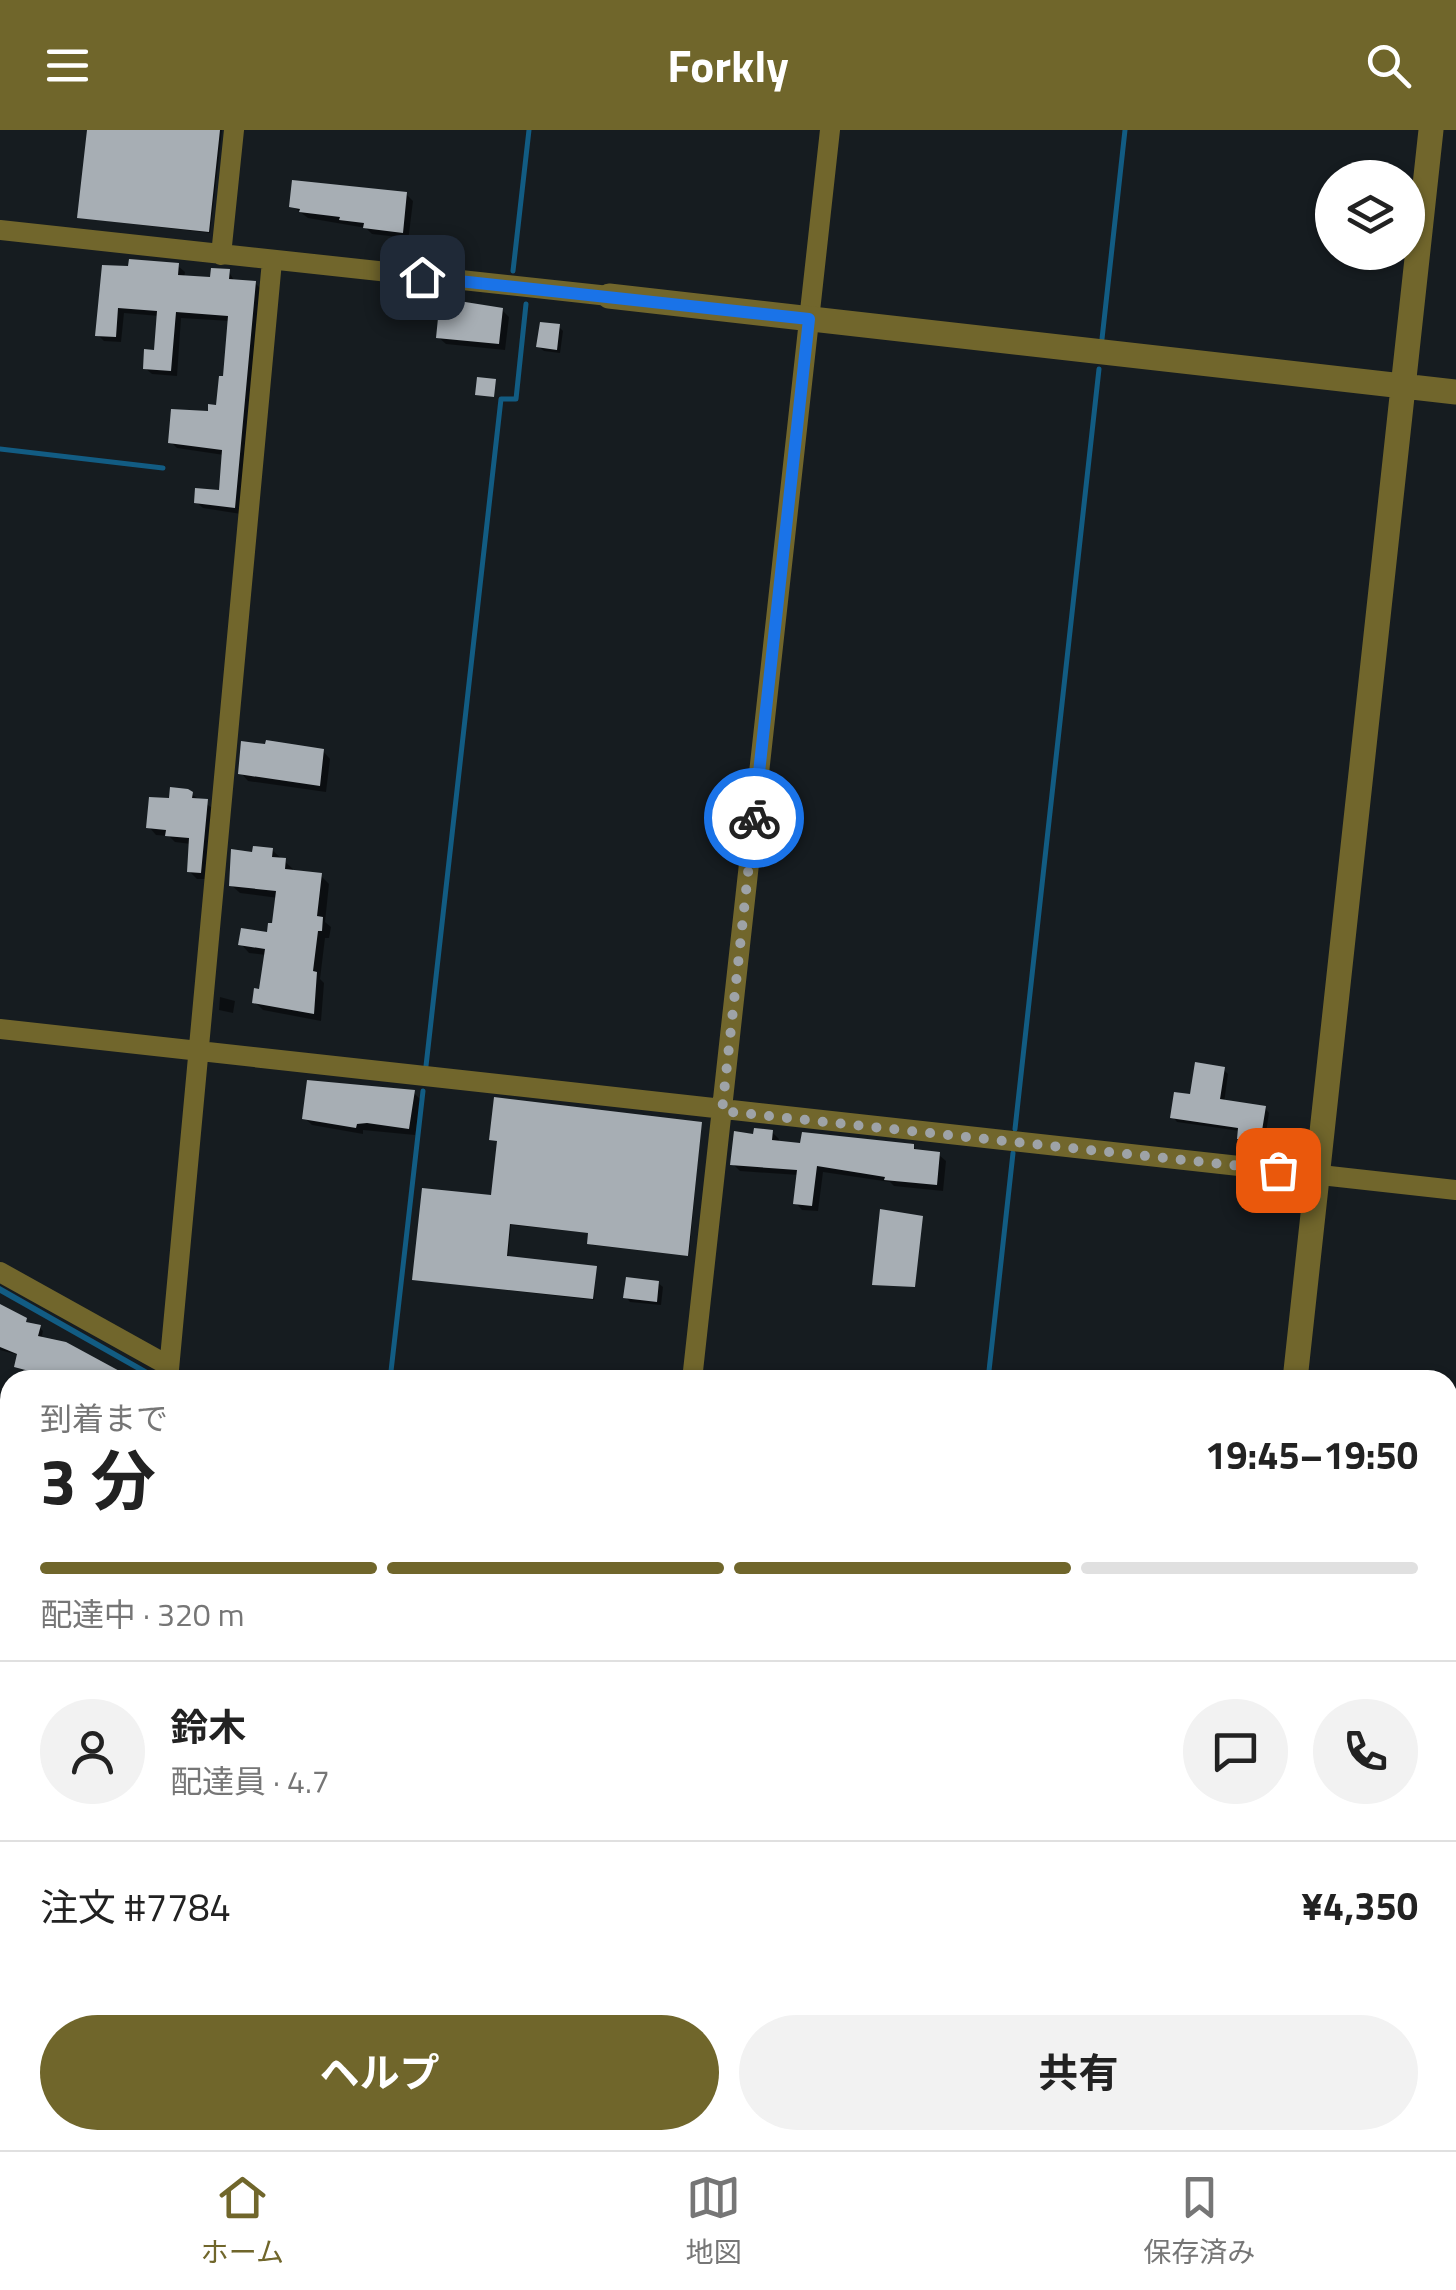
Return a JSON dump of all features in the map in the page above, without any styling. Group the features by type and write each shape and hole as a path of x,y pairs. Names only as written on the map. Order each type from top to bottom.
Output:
{"street":[{"path":"221,255 234,130"},
{"path":"693,1370 830,130"},
{"path":"1296,1370 1431,130"},
{"path":"0,230 1456,392"},
{"path":"172,1370 272,261"},
{"path":"0,1029 1456,1190"},
{"path":"0,1272 164,1370"}],"water":[{"path":"0,1286 147,1370 136,1370 0,1293"}],"building":[{"path":"87,130 220,130 209,232 77,218"},
{"path":"292,180 407,192 403,233 363,228 364,223 339,220 340,217 299,212 300,209 289,207"},
{"path":"405,239 428,242 425,262 402,260"},
{"path":"129,259 179,263 178,275 210,277 211,268 230,269 229,279 256,281 235,508 194,503 195,488 219,490 222,450 168,443 171,409 208,411 208,404 216,405 219,376 223,376 228,316 176,312 171,371 143,369 144,349 154,350 157,311 118,308 116,337 95,336 102,265 128,266"},
{"path":"440,298 503,308 499,344 436,338"},
{"path":"540,322 560,324 557,350 536,347"},
{"path":"477,377 496,379 494,397 475,395"},
{"path":"266,740 324,749 320,786 238,774 241,741 265,744"},
{"path":"170,787 188,789 193,792 192,798 208,799 201,873 187,872 189,838 165,836 166,830 146,828 149,797 169,798"},
{"path":"253,846 273,848 272,857 286,858 285,869 322,873 317,916 323,917 313,971 317,972 314,1014 252,1003 254,988 259,989 265,949 238,945 241,928 267,932 276,891 229,886 231,849 252,852"},
{"path":"1195,1062 1225,1067 1220,1099 1266,1106 1260,1143 1237,1139 1238,1128 1170,1118 1174,1092 1190,1094"},
{"path":"307,1080 415,1090 409,1129 367,1123 357,1124 356,1128 302,1119"},
{"path":"494,1097 702,1122 688,1256 587,1244 588,1233 510,1224 507,1256 597,1266 593,1299 412,1280 422,1188 491,1195 497,1141 489,1140"},
{"path":"754,1128 773,1130 772,1140 800,1143 802,1132 914,1144 914,1149 940,1152 937,1185 884,1180 885,1177 817,1166 812,1206 793,1204 797,1170 730,1165 734,1131 753,1134"},
{"path":"880,1209 923,1216 915,1287 872,1285"},
{"path":"626,1277 659,1281 657,1302 623,1298"},
{"path":"0,1304 27,1318 26,1322 41,1325 38,1336 66,1342 118,1370 25,1370 14,1367 17,1354 0,1347"}],"waterway":[{"path":"513,271 529,130"},
{"path":"1102,339 1125,130"},
{"path":"426,1066 501,399 516,399 526,304"},
{"path":"1015,1129 1099,369"},
{"path":"0,449 163,468"},
{"path":"391,1370 423,1091"},
{"path":"989,1370 1013,1153"}],"way so far":[{"path":"754,818 722,1111 1278,1170"}],"route":[{"path":"422,277 809,319 754,818"}]}
